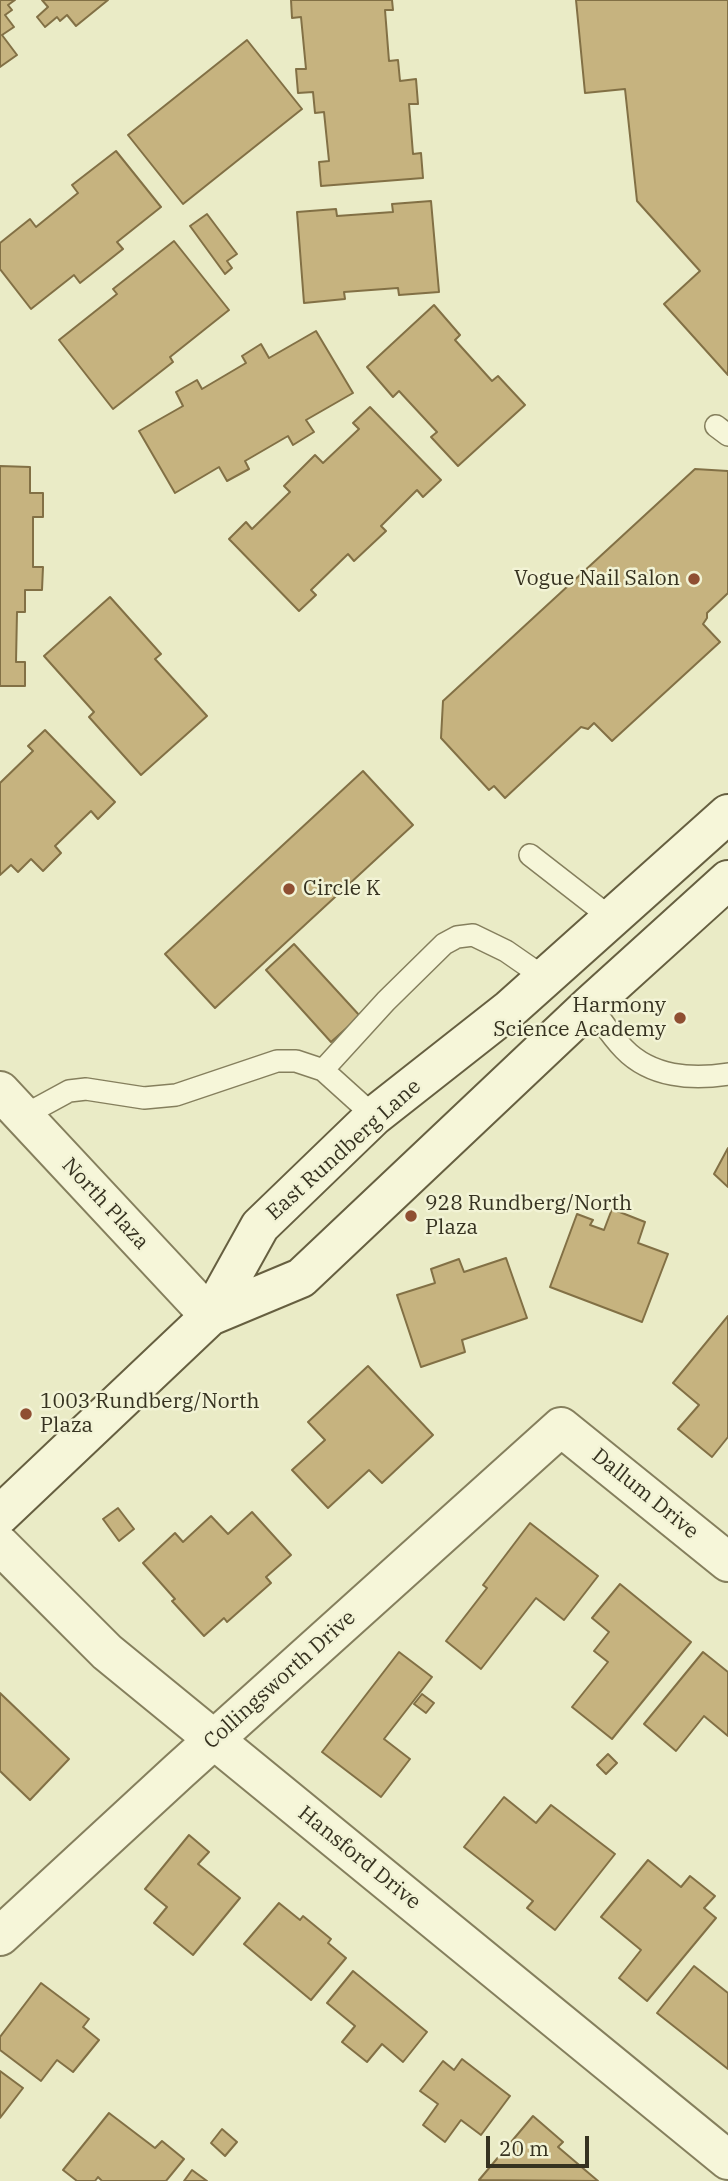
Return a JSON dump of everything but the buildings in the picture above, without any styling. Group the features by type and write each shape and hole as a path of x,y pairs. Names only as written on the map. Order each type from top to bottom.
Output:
{"street":[{"name":"East Rundberg Lane","path":"0,1515 210,1317 260,1226 374,1116 510,1009 728,814"},
{"name":"East Rundberg Lane","path":"210,1317 301,1278 590,1005 728,880"},
{"name":"North Plaza","path":"12,1104 210,1317"},
{"name":"Dallum Drive","path":"561,1427 728,1562"},
{"name":"Collingsworth Drive","path":"0,1936 561,1427"},
{"name":"Hansford Drive","path":"0,1545 107,1651 728,2160"}],"lane":[{"path":"530,855 611,918"},
{"path":"323,1070 386,1001 444,944 457,937 473,935 506,951 545,978"},
{"path":"590,1005 623,1049 651,1069 686,1076 728,1073"},
{"path":"12,1104 86,1089 144,1098 176,1096 277,1061 296,1061 323,1070 374,1116"}],"place":[{"name":"Vogue Nail Salon","path":"694,579"},
{"name":"Circle K","path":"289,889"},
{"name":"Harmony Science Academy","path":"680,1018"},
{"name":"928 Rundberg/North Plaza","path":"411,1216"},
{"name":"1003 Rundberg/North Plaza","path":"26,1414"}]}
